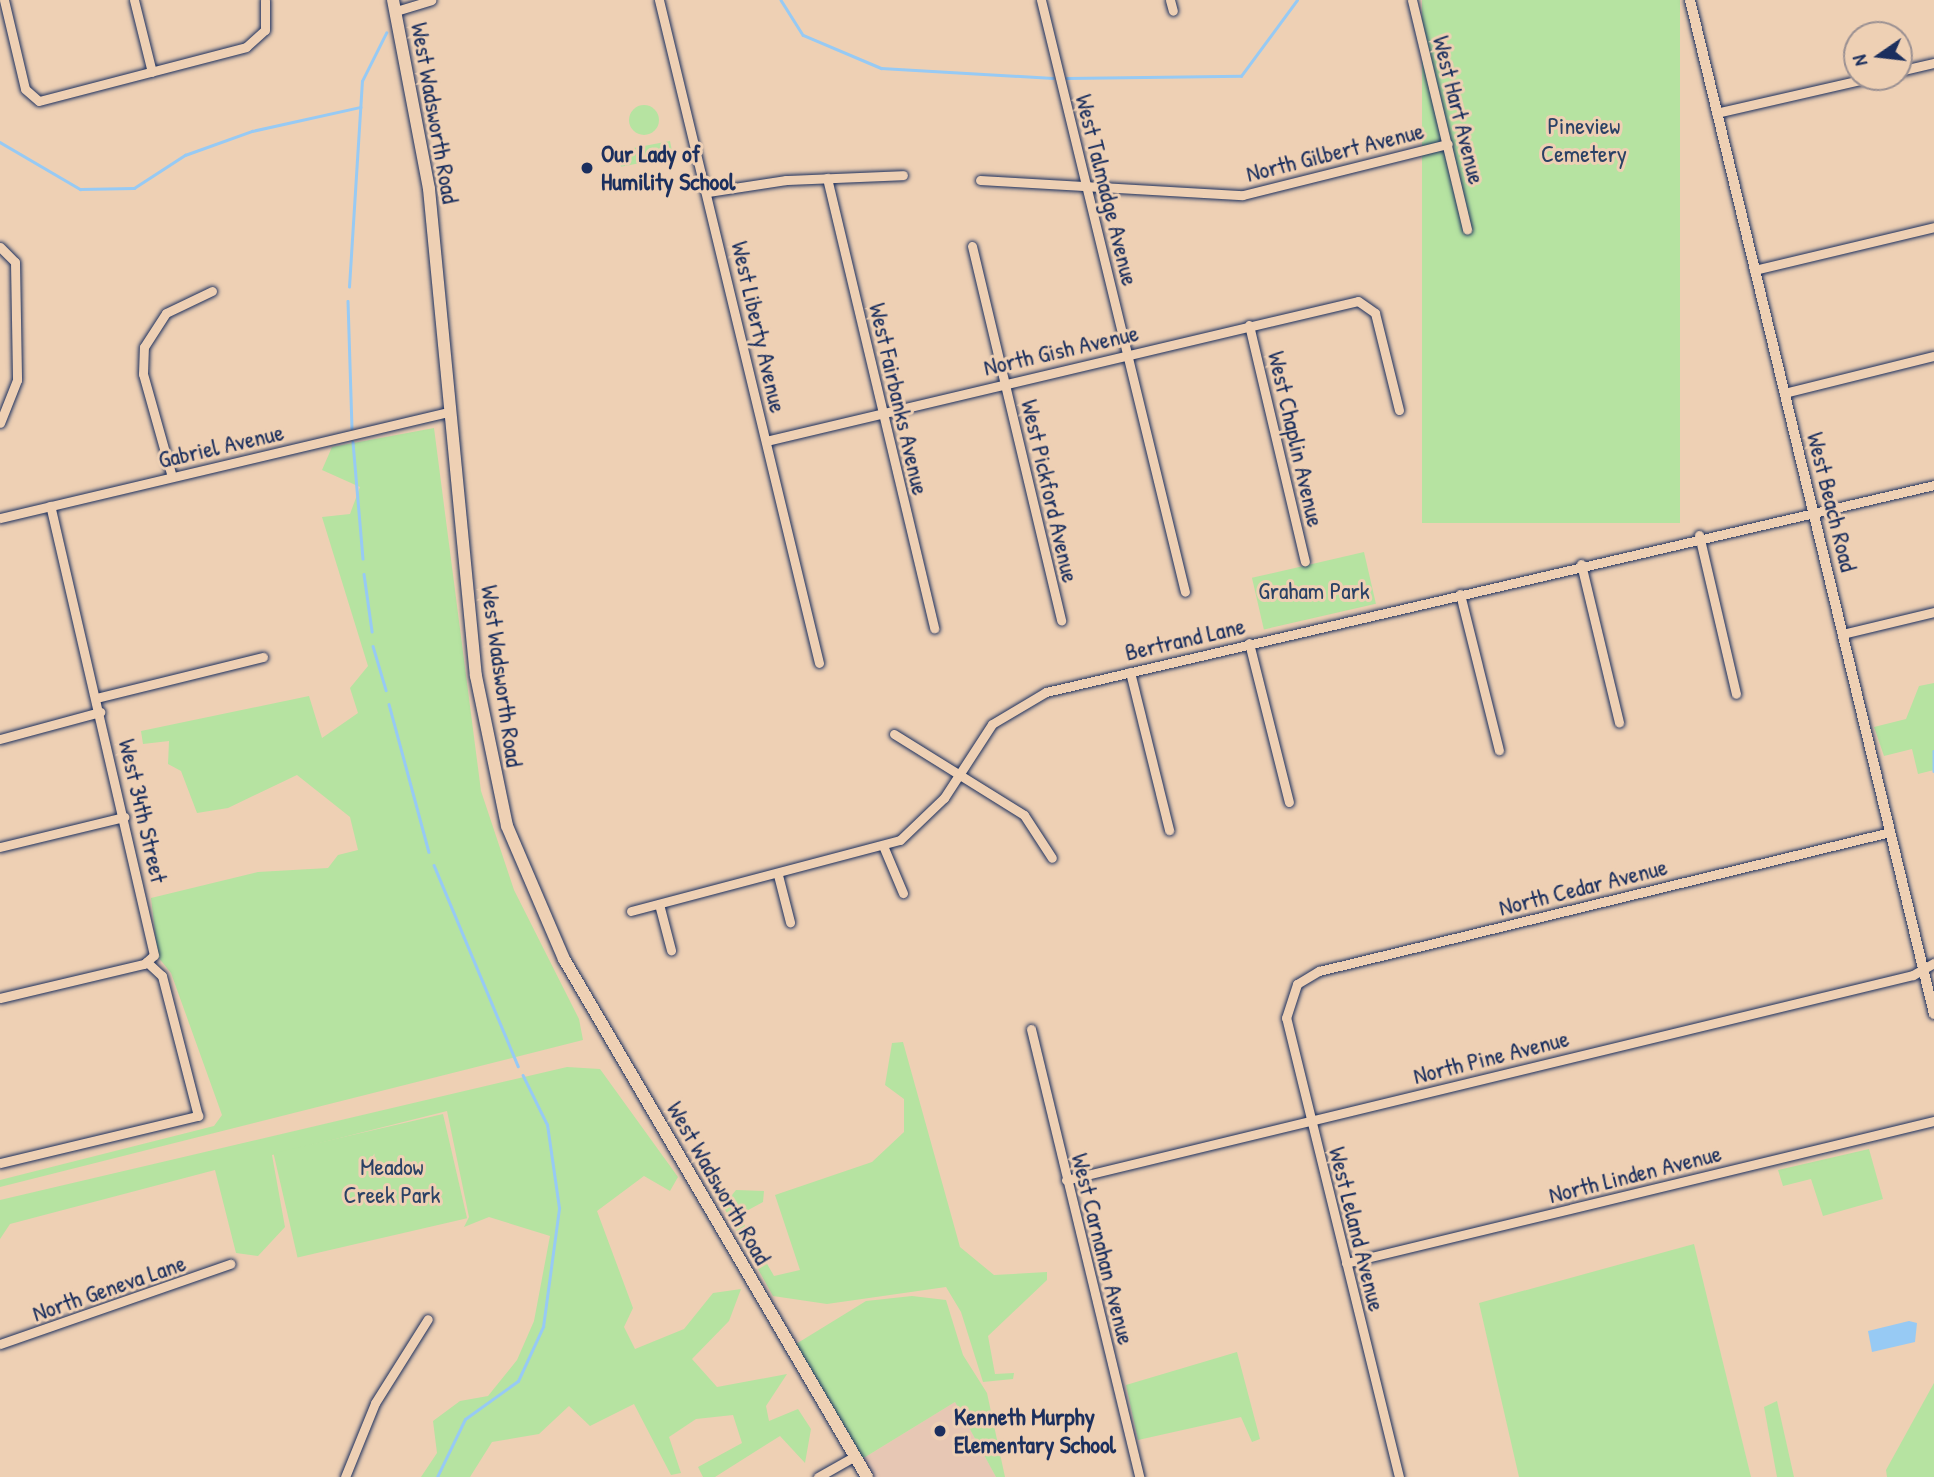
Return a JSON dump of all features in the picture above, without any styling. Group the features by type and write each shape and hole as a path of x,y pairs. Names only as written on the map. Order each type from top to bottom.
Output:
{"main road":[{"name":"West Wadsworth Road","path":"395,6 429,189 485,742 531,892 564,959 867,1477"}],"street":[{"path":"4,0 29,97 54,97 230,51 261,37 268,20 265,0"},
{"path":"134,0 152,72"},
{"path":"395,6 431,0"},
{"name":"West Liberty Avenue","path":"659,0 708,192 819,663"},
{"name":"West Talmadge Avenue","path":"1041,0 1185,592"},
{"path":"1170,0 1173,11"},
{"name":"West Hart Avenue","path":"1412,0 1467,229"},
{"name":"West Beach Road","path":"1689,0 1934,1014"},
{"path":"1913,68 1934,63"},
{"path":"1716,113 1843,84"},
{"name":"North Gilbert Avenue","path":"980,180 1087,189 1243,195 1448,144"},
{"path":"708,192 827,178 903,175"},
{"name":"West Fairbanks Avenue","path":"827,178 934,628"},
{"path":"1754,270 1934,227"},
{"name":"West Pickford Avenue","path":"972,246 1061,621"},
{"path":"0,247 15,262 17,380 0,423"},
{"path":"172,477 143,374 144,347 166,313 212,291"},
{"name":"North Gish Avenue","path":"766,441 1249,325 1365,303 1375,313 1399,410"},
{"name":"West Chaplin Avenue","path":"1249,325 1305,561"},
{"path":"1784,393 1934,356"},
{"name":"Gabriel Avenue","path":"0,518 450,412"},
{"name":"Bertrand Lane","path":"631,911 884,848 914,831 992,724 1021,703 1130,672 1699,535 1812,509 1822,512 1934,485"},
{"name":"West 34th Street","path":"50,506 155,946 147,962"},
{"path":"1699,535 1736,694"},
{"path":"1581,564 1619,722"},
{"path":"1460,594 1499,750"},
{"path":"1842,634 1934,612"},
{"path":"1250,643 1289,802"},
{"path":"96,698 263,657"},
{"path":"1130,672 1169,830"},
{"path":"0,738 100,712"},
{"path":"894,734 1024,815 1052,858"},
{"path":"0,847 124,817"},
{"name":"North Cedar Avenue","path":"1292,990 1319,971 1890,832"},
{"path":"884,848 903,893"},
{"path":"778,875 790,922"},
{"path":"659,904 671,950"},
{"path":"0,998 147,962 162,976 198,1116 0,1163"},
{"name":"North Pine Avenue","path":"1066,1180 1923,968 1934,963"},
{"name":"West Leland Avenue","path":"1292,990 1286,1018 1399,1477"},
{"name":"West Carnahan Avenue","path":"1031,1029 1139,1477"},
{"name":"North Linden Avenue","path":"1346,1263 1934,1121"},
{"name":"North Geneva Lane","path":"0,1344 230,1264"},
{"path":"345,1477 375,1403 428,1319"},
{"path":"818,1477 855,1456"}],"shaded area":[{"name":"Kenneth Murphy Elementary School","path":"955,1402 996,1477 873,1477 862,1459"}],"green space":[{"name":"Pineview Cemetery","path":"1422,0 1680,0 1680,523 1422,523"},
{"path":"644,105 650,106 658,114 658,126 650,134 644,135 638,134 630,126 629,120 630,114 638,106"},
{"path":"670,141 673,157 621,167 618,151"},
{"path":"434,428 481,791 514,890 579,1019 583,1040 0,1187 0,1180 214,1126 222,1115 171,973 158,957 151,898 258,872 328,868 338,855 358,850 350,817 297,775 228,808 197,813 181,771 168,764 169,741 143,744 141,731 309,696 322,738 358,713 350,688 368,666 322,517 350,514 360,487 322,470 332,447"},
{"name":"Graham Park","path":"1364,552 1376,604 1264,630 1252,578"},
{"path":"1934,683 1934,770 1918,774 1912,749 1884,756 1874,727 1906,719 1919,686"},
{"path":"903,1042 960,1247 994,1275 1047,1272 1047,1280 988,1336 995,1374 1014,1373 1013,1379 983,1382 961,1312 946,1287 827,1304 773,1296 723,1206 736,1190 764,1191 763,1202 739,1215 774,1276 800,1270 775,1195 872,1162 904,1132 904,1099 885,1085 892,1043"},
{"path":"567,1067 600,1069 678,1177 670,1191 644,1176 597,1211 633,1308 624,1327 635,1349 684,1329 713,1293 741,1289 729,1321 692,1359 717,1387 787,1374 766,1406 769,1421 798,1409 811,1429 805,1463 780,1436 715,1477 703,1477 698,1467 742,1443 733,1415 696,1419 669,1437 681,1473 671,1475 634,1404 590,1426 569,1406 539,1434 492,1442 470,1477 421,1477 437,1453 433,1421 460,1401 488,1396 517,1360 534,1321 550,1236 489,1217 464,1227 469,1217 447,1111 272,1155 285,1227 258,1256 236,1253 215,1170 10,1224 0,1239 0,1200"},
{"name":"Meadow Creek Park","path":"443,1114 467,1218 298,1257 273,1153"},
{"path":"1869,1149 1883,1199 1823,1216 1811,1179 1783,1186 1778,1170"},
{"path":"1694,1244 1751,1477 1519,1477 1479,1303"},
{"path":"912,1296 946,1300 963,1355 987,1393 1005,1477 996,1477 955,1402 862,1459 796,1344 866,1301"},
{"path":"1237,1352 1260,1439 1252,1442 1241,1417 1138,1440 1126,1385"},
{"path":"1934,1383 1934,1477 1887,1477 1886,1470"},
{"path":"1777,1401 1794,1477 1777,1477 1764,1407"}],"water":[{"path":"1909,1321 1917,1323 1915,1342 1872,1352 1868,1331"}],"waterway":[{"path":"781,0 803,35 881,68 1053,78"},
{"path":"1067,78 1241,76 1297,0"},
{"path":"349,287 362,81 386,33"},
{"path":"0,142 80,189 134,188 185,155 252,131 360,107"},
{"path":"348,301 352,428"},
{"path":"353,442 363,559"},
{"path":"364,574 372,631"},
{"path":"373,646 386,690"},
{"path":"389,704 429,852"},
{"path":"1934,751 1934,771"},
{"path":"434,865 518,1066"},
{"path":"437,1477 465,1419 518,1381 543,1327 559,1208 547,1125 523,1076"}],"place":[{"name":"Our Lady of Humility School","path":"587,168"},
{"name":"Kenneth Murphy Elementary School","path":"940,1431"}]}
